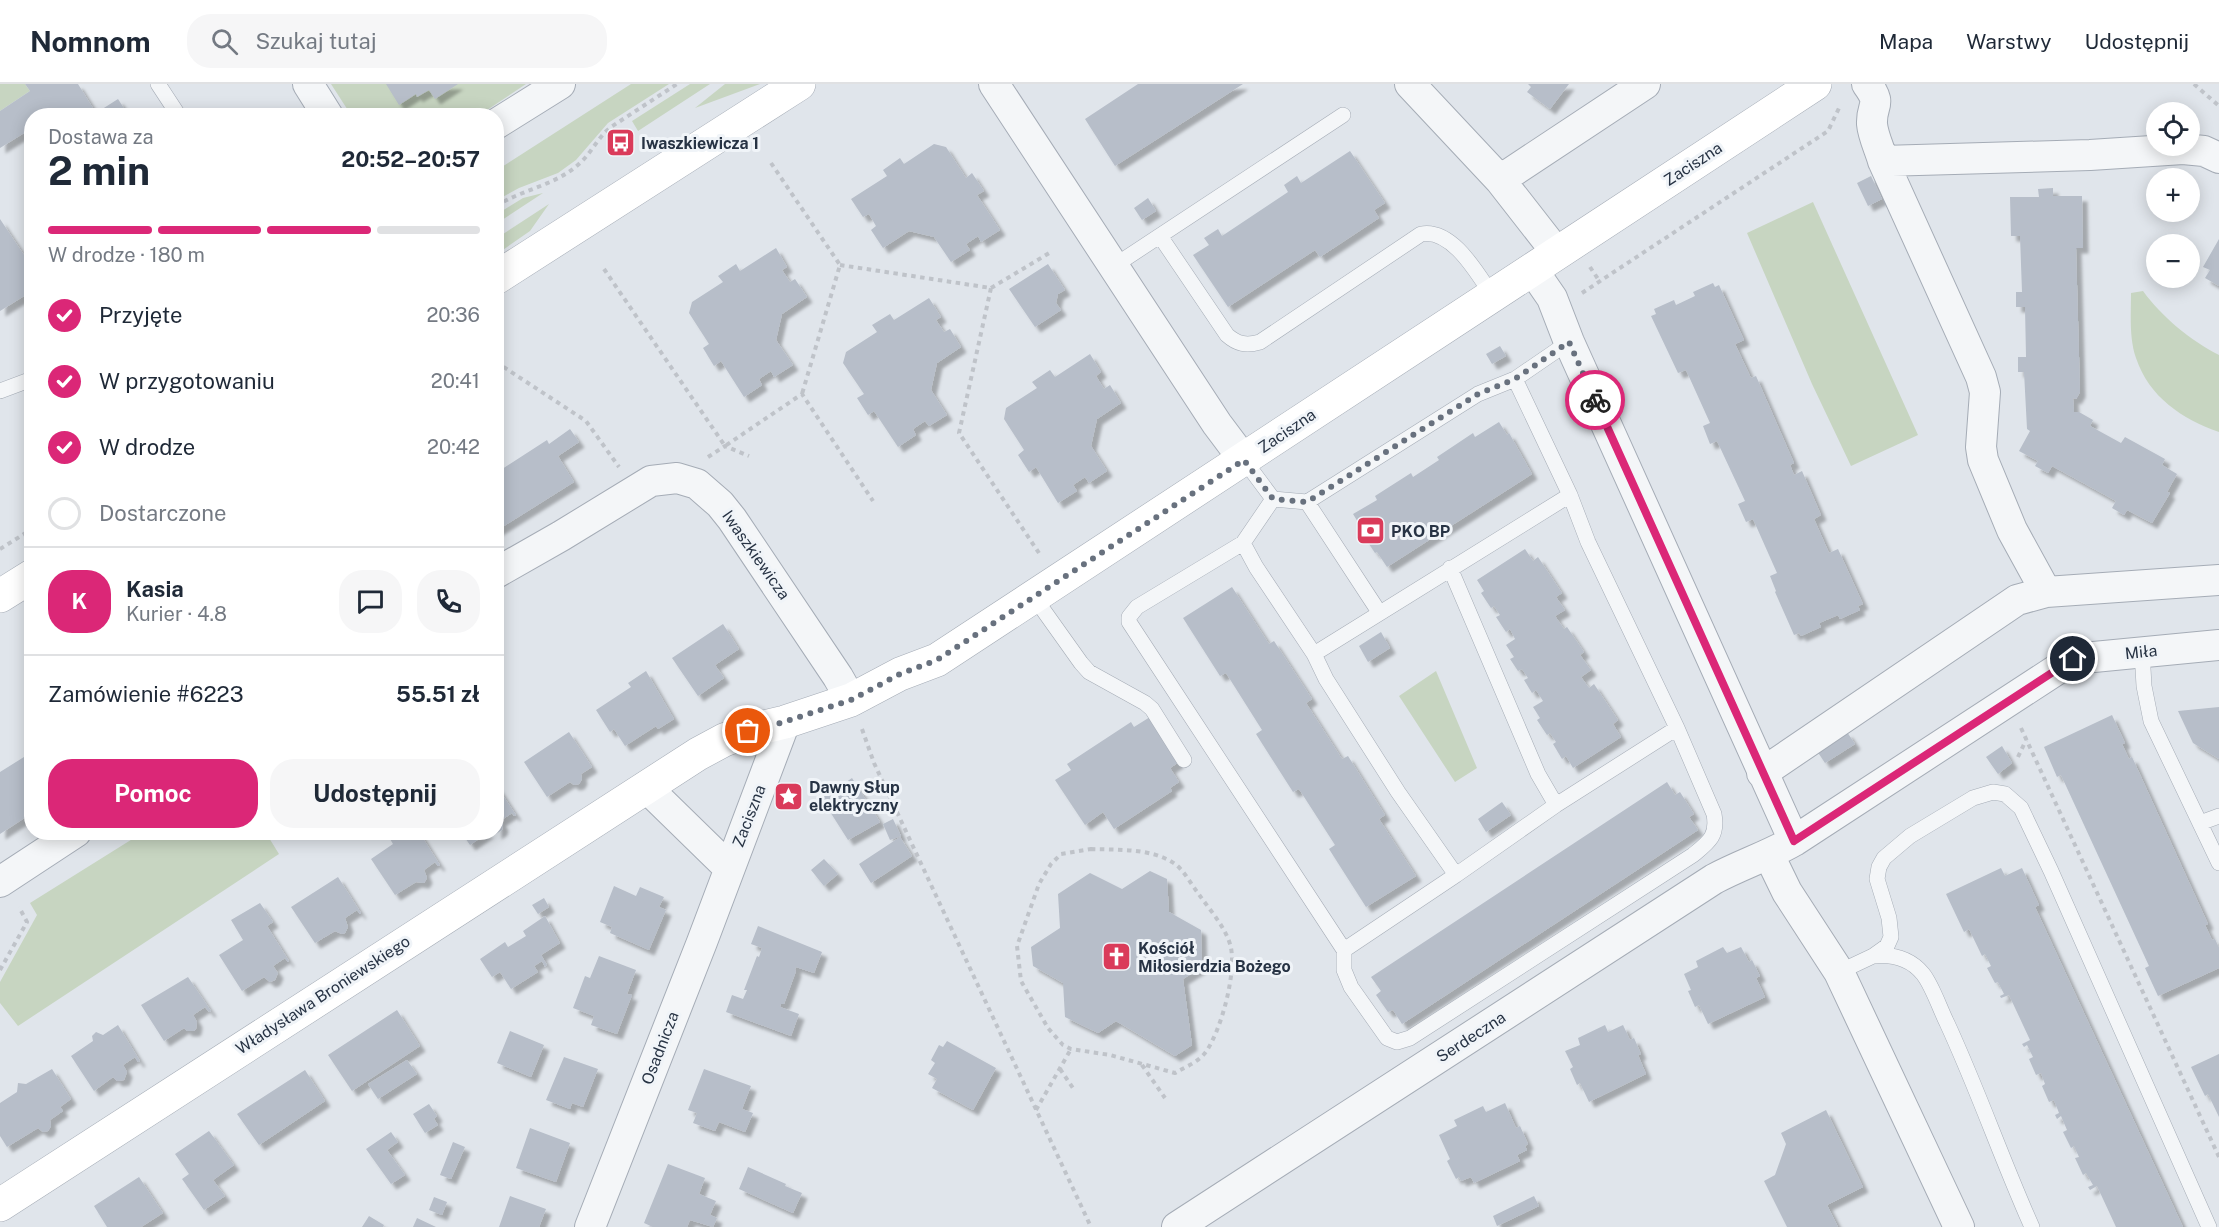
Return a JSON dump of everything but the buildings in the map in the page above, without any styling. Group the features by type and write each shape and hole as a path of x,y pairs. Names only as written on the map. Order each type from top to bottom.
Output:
{"street":[{"path":"308,84 323,108"},
{"path":"504,119 560,84"},
{"path":"504,273 799,84"},
{"path":"994,84 1217,424 1244,460"},
{"path":"1410,84 1500,180 1544,261 1556,310 1569,342 1762,773 1781,848 1787,892 1839,972 1956,1226"},
{"path":"1500,180 1645,84"},
{"name":"Zaciszna","path":"729,868 784,722 855,710 900,674 937,660 1815,84"},
{"path":"1867,84 1876,96 1872,124 1883,161 1981,377 1985,393 1981,447 1983,460 2012,530 2046,592"},
{"path":"1883,161 2091,155 2183,149 2204,151 2219,158"},
{"name":"Iwaszkiewicza","path":"504,568 651,481 677,478 697,484 720,504 838,677 855,710"},
{"path":"1762,773 2017,600 2046,592 2219,580"},
{"path":"0,596 24,581"},
{"name":"Miła","path":"1781,848 2073,659 2219,645"},
{"name":"Władysława Broniewskiego","path":"0,1205 679,765 724,740 784,722"},
{"path":"646,787 729,868"},
{"path":"2,881 64,840"},
{"name":"Serdeczna","path":"1177,1227 1714,879 1781,848"},
{"name":"Osadnicza","path":"590,1227 698,954 729,868"}],"lane":[{"path":"158,84 174,108"},
{"path":"1114,266 1343,115"},
{"path":"1160,236 1227,334 1233,341 1242,344 1260,342 1421,234 1428,232 1452,243 1467,259 1492,295"},
{"path":"1244,460 1273,499 1307,502 1478,394 1515,379 1569,342"},
{"path":"1273,499 1243,543 1137,607 1129,617 1129,622 1344,950 1344,970 1352,987 1387,1038 1397,1042 1410,1038 1693,855 1711,840 1716,824 1714,814 1677,728 1588,542 1570,495 1515,379"},
{"path":"0,391 24,382"},
{"path":"1314,654 1570,495"},
{"path":"1307,502 1379,612"},
{"path":"1243,543 1398,792 1455,875"},
{"path":"1450,568 1538,774 1556,805"},
{"path":"1034,597 1089,672 1152,709 1184,760"},
{"path":"2142,651 2144,686 2151,721 2219,863"},
{"path":"1344,950 1556,805 1677,728"},
{"path":"1839,972 1873,956 1887,946 1891,937 1889,918 1877,879 1879,867 1884,858 1910,836 1973,798 1993,792 2005,794 2021,808 2051,871 2209,1227"},
{"path":"2200,823 2219,816"},
{"path":"1873,956 1886,954 1908,960 1924,974 1968,1067 2032,1227"}],"path":[{"path":"504,202 521,192 549,184 580,163 602,134 677,84"},
{"path":"2193,84 2219,106"},
{"path":"1556,310 1828,130 1842,101"},
{"path":"771,163 840,265 991,288 1051,252"},
{"path":"725,446 801,394 840,265"},
{"path":"604,269 725,446 749,456"},
{"path":"991,288 959,433 1039,553"},
{"path":"504,368 586,421 635,490"},
{"path":"801,394 873,501"},
{"path":"0,549 24,534"},
{"path":"855,710 874,763 1091,1227"},
{"path":"2017,719 2219,1157"},
{"path":"2018,757 2026,740"},
{"path":"1091,849 1158,855 1177,865 1215,918 1229,942 1232,966 1226,1001 1205,1053 1197,1062 1174,1073 1142,1064 1110,1055 1071,1049 1063,1045 1048,1028 1021,981 1018,972 1017,946 1039,884 1051,864 1061,854 1091,849"},
{"path":"0,970 27,922 2,881"},
{"path":"1036,1110 1071,1049"},
{"path":"1142,1064 1165,1098"},
{"path":"1060,1069 1075,1091"}],"green space":[{"path":"0,84 25,84 30,91 0,111"},
{"path":"331,84 526,84 490,108 346,108"},
{"path":"631,84 669,84 608,123 576,160 558,173 504,196 504,166"},
{"path":"690,84 710,84 638,131 632,121"},
{"path":"725,84 760,84 695,108"},
{"path":"543,193 504,219 504,210 523,198"},
{"path":"1813,202 1918,435 1851,466 1812,384 1747,233"},
{"path":"549,204 530,231 504,249 504,233"},
{"path":"2143,291 2177,327 2219,355 2219,432 2205,427 2168,405 2149,384 2142,372 2132,342 2131,293"},
{"path":"1436,671 1477,768 1455,782 1399,696"},
{"path":"131,840 270,840 279,854 18,1026 0,1003 0,982 37,915 30,903"}],"way so far":[{"path":"748,731 851,700 900,674 937,660 1244,460 1273,499 1307,502 1478,394 1515,379 1569,342 1595,400"}],"place":[{"name":"Iwaszkiewicza 1","path":"620,143"},
{"name":"PKO BP","path":"1370,531"},
{"name":"Dawny Słup elektryczny","path":"788,796"},
{"name":"Kościół Miłosierdzia Bożego","path":"1117,957"}],"route":[{"path":"1595,400 1794,841 2073,659"}]}
